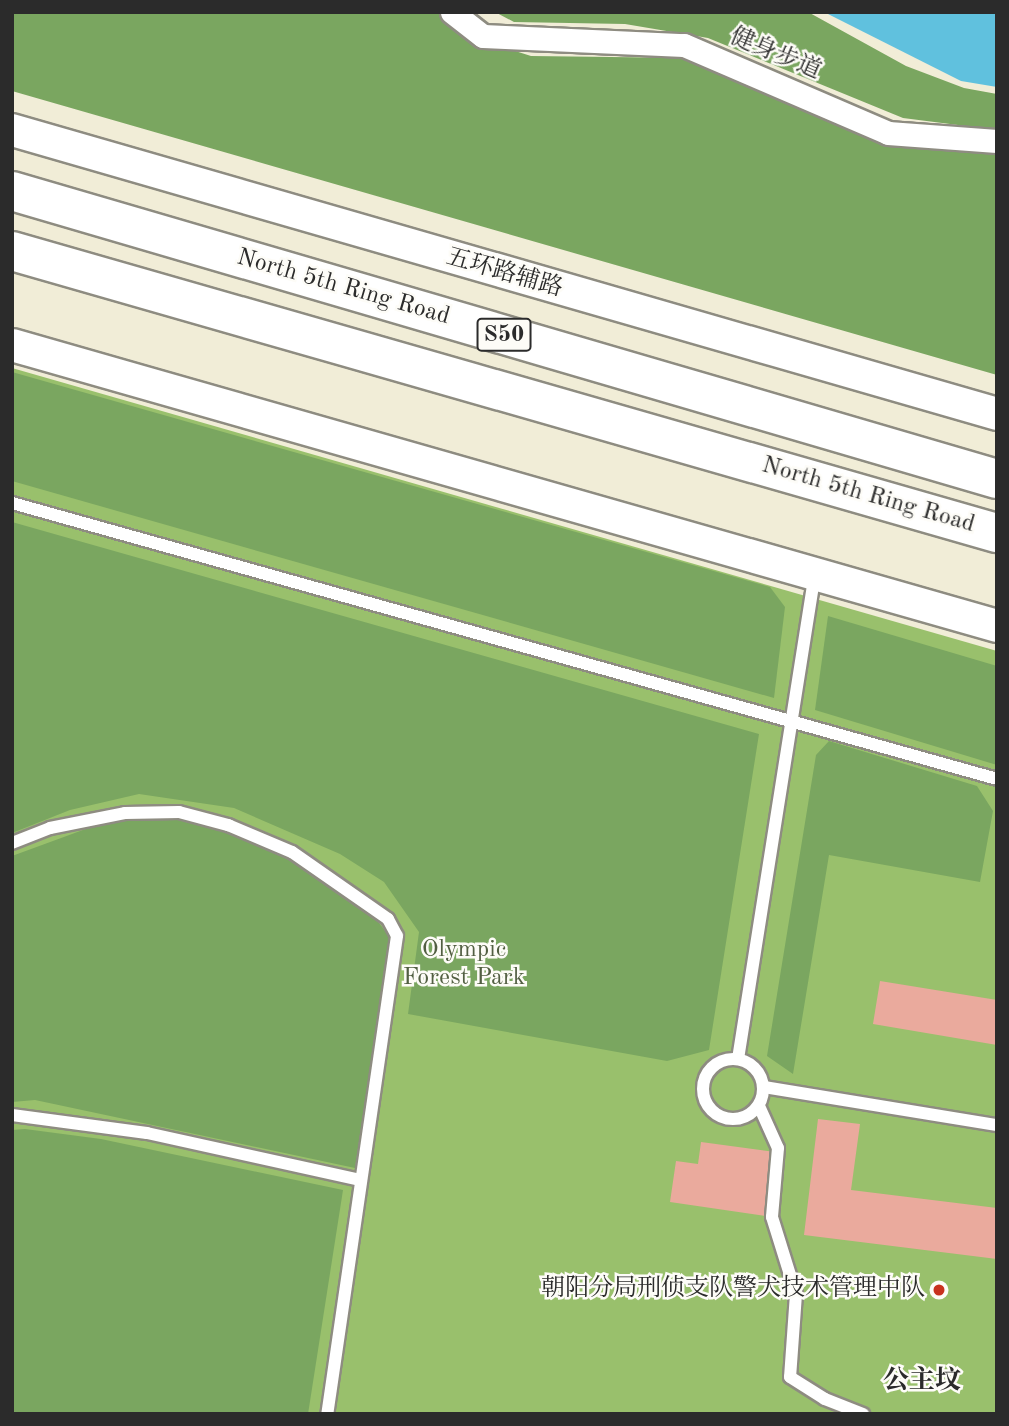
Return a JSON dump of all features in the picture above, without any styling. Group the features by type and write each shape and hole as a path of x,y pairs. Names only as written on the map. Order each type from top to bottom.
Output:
{"highway":[{"name":"North 5th Ring Road","path":"12,191 997,479"},
{"name":"North 5th Ring Road","path":"19,253 997,533"}],"street":[{"name":"健身步道","path":"452,12 483,36 684,45 888,133 997,141"},
{"name":"五环路辅路","path":"12,130 997,415"},
{"path":"12,345 997,626"}],"lane":[{"path":"12,503 997,779"},
{"path":"738,1059 790,719 816,575"},
{"path":"12,843 50,828 125,813 180,812 228,825 292,852 388,919 397,936 327,1414"},
{"path":"738,1059 755,1068 764,1087 759,1106 743,1118 723,1118 703,1097 710,1069 738,1059"},
{"path":"764,1087 997,1125"},
{"path":"759,1106 778,1148 772,1217 796,1294 790,1377 825,1399 863,1414"},
{"path":"12,1115 147,1133 361,1180"}],"green space":[{"path":"12,12 439,12 471,37 531,56 690,58 823,111 997,150 997,375 12,91"},
{"path":"495,12 808,12 906,66 964,88 997,94 997,130 903,118 708,38 625,24 514,22"},
{"name":"Olympic Forest Park","path":"12,368 997,651 997,1414 12,1414"},
{"path":"12,372 770,587 785,607 774,698 12,481"},
{"path":"12,522 759,734 709,1050 667,1061 408,1014 419,932 384,882 340,854 234,808 139,794 70,810 12,833"},
{"path":"828,616 997,666 997,765 815,710"},
{"path":"829,741 977,786 993,811 980,882 829,855 793,1074 767,1056 816,755"},
{"path":"164,816 236,834 310,870 368,909 390,937 355,1168 35,1100 12,1102 12,856 102,823"},
{"path":"25,1129 101,1139 343,1190 308,1414 12,1414 12,1130"}],"water":[{"path":"824,12 997,12 997,87 961,81"}],"building":[{"path":"880,981 997,1000 997,1045 873,1024"},
{"path":"818,1119 860,1124 851,1190 997,1208 997,1259 804,1235"},
{"path":"701,1142 775,1152 766,1216 670,1202 676,1161 698,1164"}],"place":[{"name":"朝阳分局刑侦支队警犬技术管理中队","path":"939,1290"}],"district":[{"name":"公主坟","path":"922,1382"}]}
